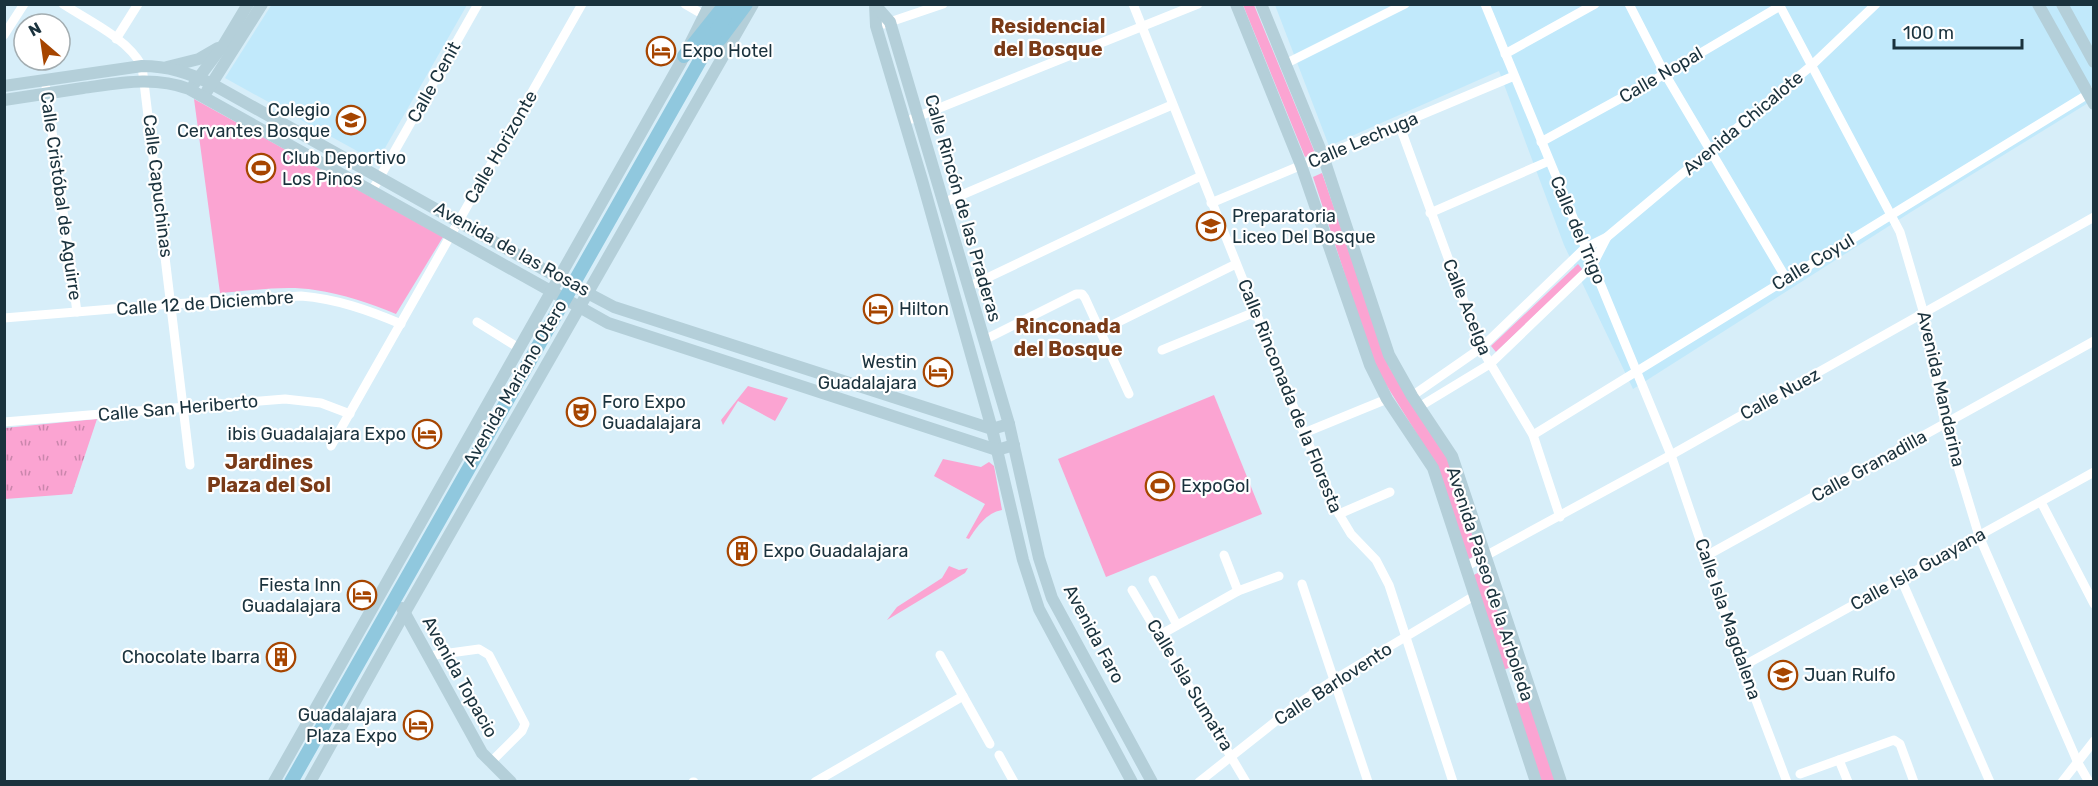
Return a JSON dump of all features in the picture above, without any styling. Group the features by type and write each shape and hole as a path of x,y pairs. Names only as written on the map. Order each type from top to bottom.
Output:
{"main road":[{"path":"684,56 725,4"},
{"name":"Avenida Mariano Otero","path":"291,782 732,4"},
{"path":"684,90 746,4"}],"street":[{"path":"4,35 24,4"},
{"path":"63,4 116,39 132,52 142,66"},
{"path":"116,39 138,4"},
{"path":"189,89 224,44 248,4"},
{"path":"203,97 262,4"},
{"name":"Calle Cenit","path":"372,191 478,4"},
{"name":"Calle Horizonte","path":"332,446 582,4"},
{"path":"685,4 707,10"},
{"name":"Avenida Mariano Otero","path":"310,782 753,4"},
{"path":"876,26 943,4"},
{"name":"Calle Rinconada de la Floresta","path":"1132,4 1304,434 1339,514 1351,534 1376,560 1389,585 1453,782"},
{"path":"904,122 1198,4"},
{"name":"Avenida Paseo de la Arboleda","path":"1236,4 1301,165 1370,365 1388,399 1433,468 1536,782"},
{"name":"Avenida Paseo de la Arboleda","path":"1261,4 1323,156 1389,355 1412,396 1452,456 1561,782"},
{"path":"1285,64 1405,4"},
{"name":"Calle del Trigo","path":"1485,4 1671,455"},
{"path":"1505,54 1595,4"},
{"path":"1629,4 1665,74 1786,278"},
{"name":"Avenida Chicalote","path":"1412,396 1480,348 1585,248 1607,237 1711,150 1811,66 1876,4"},
{"path":"2038,4 2092,96"},
{"path":"2062,4 2094,62"},
{"name":"Calle Rincón de las Praderas","path":"876,5 890,22 1009,424"},
{"name":"Calle Rincón de las Praderas","path":"876,5 876,26 992,429"},
{"name":"Calle Nopal","path":"1541,142 1665,74 1779,5"},
{"name":"Avenida Mandarina","path":"1779,5 1900,232 1924,314 1946,424 1979,536 2078,763 2089,782"},
{"name":"Avenida Mariano Otero","path":"274,782 552,292 684,56 707,10"},
{"path":"165,67 199,59 224,44"},
{"name":"Avenida de las Rosas","path":"4,86 142,66 165,67 199,78 614,307 992,429"},
{"name":"Calle Capuchinas","path":"142,66 190,465"},
{"name":"Calle Lechuga","path":"1211,203 1514,76"},
{"name":"Calle Cristóbal de Aguirre","path":"45,80 77,312"},
{"name":"Avenida de las Rosas","path":"4,100 144,81 167,82 189,89 608,323 903,417 997,450"},
{"name":"Calle Coyul","path":"1533,435 1891,214 2092,96"},
{"path":"943,203 1172,105"},
{"name":"Calle Acelga","path":"1399,124 1480,348 1533,435 1560,517"},
{"path":"1430,213 1549,161"},
{"path":"968,287 1201,176"},
{"name":"Calle Nuez","path":"1465,567 1560,517 2094,217"},
{"name":"Avenida Chicalote","path":"1419,407 1491,364 1592,266 1607,237"},
{"path":"1100,331 1236,264"},
{"path":"984,340 1076,294 1082,294 1129,394"},
{"name":"Calle 12 de Diciembre","path":"4,318 301,296 318,297 357,306 401,324"},
{"path":"1162,350 1255,312"},
{"path":"477,322 519,348"},
{"name":"Calle Granadilla","path":"1706,556 2094,341"},
{"name":"Calle San Heriberto","path":"4,422 285,399 321,403 350,414"},
{"path":"1304,434 1388,399"},
{"path":"903,417 919,412 944,412"},
{"path":"992,429 1009,424"},
{"name":"Avenida Faro","path":"1009,424 1039,558 1052,598 1152,782"},
{"name":"Avenida Faro","path":"992,429 1023,560 1038,609 1132,782"},
{"path":"997,450 1014,445"},
{"name":"Calle Isla Magdalena","path":"1671,455 1743,666 1787,782"},
{"name":"Calle Isla Guayana","path":"1743,666 2094,472"},
{"path":"1339,514 1390,492"},
{"path":"2041,502 2094,604"},
{"path":"1224,555 1238,591"},
{"path":"1160,635 1238,591 1279,576"},
{"path":"1901,579 1990,782"},
{"path":"1153,580 1177,625"},
{"name":"Avenida Topacio","path":"387,582 474,741 490,763 511,782"},
{"path":"1302,584 1368,782"},
{"name":"Calle Isla Sumatra","path":"1132,590 1246,782"},
{"name":"Calle Barlovento","path":"1198,782 1294,706 1474,596"},
{"path":"428,656 479,650 489,655 525,724 522,731 490,763"},
{"path":"940,656 990,744"},
{"path":"815,782 963,696"},
{"path":"1800,774 1897,740 1914,782"},
{"path":"2062,782 2094,741"},
{"path":"999,755 1014,782"},
{"path":"1839,760 1848,782"}],"shaded area":[{"name":"Colegio Cervantes Bosque","path":"272,4 467,5 377,162 225,78"},
{"path":"1275,5 2093,5 2093,100 1911,212 1633,389 1564,245 1499,71 1329,146"}],"green space":[{"path":"1243,5 1254,5 1315,153 1305,157"},
{"name":"Club Deportivo Los Pinos","path":"194,99 443,237 396,314 356,299 315,290 279,288 220,293"},
{"path":"1322,173 1389,367 1449,459 1480,553 1467,560 1437,466 1375,367 1313,177"},
{"path":"1578,264 1583,270 1496,352 1491,346"},
{"path":"748,386 788,398 775,421 738,401 723,425 721,420"},
{"name":"ExpoGol","path":"1214,395 1262,514 1106,577 1058,459"},
{"path":"97,419 72,494 5,499 5,428"},
{"path":"943,459 981,467 989,462 994,466 1002,510 987,517 969,539 966,538 985,504 934,476"},
{"path":"949,566 959,570 968,568 965,573 887,620 897,607 942,578"},
{"path":"1485,569 1517,665 1503,670 1472,576"},
{"path":"1528,699 1555,781 1541,781 1515,704"}],"place":[{"name":"Expo Hotel","path":"661,51"},
{"name":"Colegio Cervantes Bosque","path":"351,120"},
{"name":"Club Deportivo Los Pinos","path":"261,168"},
{"name":"Preparatoria Liceo Del Bosque","path":"1211,226"},
{"name":"Hilton","path":"878,309"},
{"name":"Westin Guadalajara","path":"938,372"},
{"name":"Foro Expo Guadalajara","path":"581,412"},
{"name":"ibis Guadalajara Expo","path":"427,434"},
{"name":"ExpoGol","path":"1160,486"},
{"name":"Expo Guadalajara","path":"742,551"},
{"name":"Fiesta Inn Guadalajara","path":"362,595"},
{"name":"Chocolate Ibarra","path":"281,657"},
{"name":"Juan Rulfo","path":"1783,675"},
{"name":"Guadalajara Plaza Expo","path":"418,725"}],"district":[{"name":"Residencial del Bosque","path":"1048,38"},
{"name":"Rinconada del Bosque","path":"1068,338"},
{"name":"Jardines Plaza del Sol","path":"269,474"}]}
